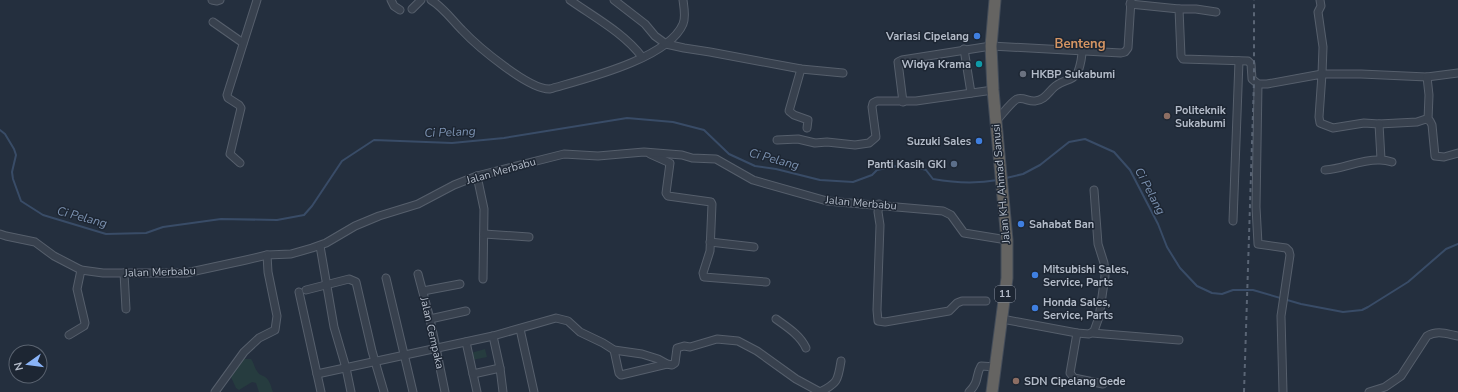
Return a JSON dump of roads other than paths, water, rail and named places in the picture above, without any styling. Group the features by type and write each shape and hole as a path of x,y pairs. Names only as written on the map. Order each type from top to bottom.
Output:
{"highway":[{"name":"Jalan KH. Ahmad Sanusi","path":"992,392 1007,278 1007,240 993,90 991,46 995,0"}],"street":[{"path":"212,0 220,0"},
{"path":"240,163 230,156 230,152 241,108 228,98 227,94 257,0"},
{"path":"391,0 394,6 400,10"},
{"path":"412,9 421,0"},
{"path":"431,0 440,6 463,32 481,48 528,83 539,88 550,89 622,67 656,51 675,35 683,24 683,0"},
{"path":"570,0 620,35 633,46 642,57"},
{"path":"614,0 645,24 655,36 664,43 801,69 843,73"},
{"path":"1320,0 1321,6 1318,12 1323,47 1319,106 1320,123 1333,128 1364,123 1379,124 1417,122 1423,119 1428,120"},
{"path":"903,102 898,62 900,61 964,49 991,46 1121,53 1126,51 1128,44 1130,2 1216,12"},
{"path":"1179,8 1181,56 1183,59 1250,62 1252,79 1258,84 1267,84 1322,74 1427,77 1458,73"},
{"path":"212,22 243,43"},
{"path":"964,49 971,94"},
{"path":"996,121 1015,100 1021,98 1032,101 1040,100 1059,83 1078,73 1082,50"},
{"path":"1234,221 1238,61"},
{"path":"801,69 790,111 794,115 808,120 807,128"},
{"path":"1427,77 1429,95 1428,120 1432,125 1435,156 1444,157 1458,153"},
{"path":"1258,84 1256,207 1258,244 1286,248 1289,251 1290,256 1281,316 1283,392"},
{"path":"777,140 798,139 815,143 827,142 855,145 869,143 876,138 872,116 872,107 874,102 903,102 993,90"},
{"path":"1379,124 1381,160"},
{"path":"644,152 670,163 666,193 668,196 711,202 712,204 710,251 703,273 704,277 766,282"},
{"name":"Jalan Merbabu","path":"0,234 35,242 54,256 81,270 103,273 186,273 267,256 291,254 320,246 355,226 379,216 418,204 454,185 477,176 564,154 590,156 644,152 692,158 716,159 753,180 827,201 879,204 946,212 951,215 964,233 1007,240"},
{"path":"1325,170 1381,160 1392,162"},
{"path":"477,176 484,209 482,279"},
{"path":"1092,333 1096,327 1099,317 1105,276 1104,263 1098,244 1094,190"},
{"path":"879,204 878,321 885,322 947,311 958,303 962,302 986,301"},
{"path":"484,234 529,237"},
{"path":"710,242 754,247"},
{"path":"320,246 334,327 346,368 351,392"},
{"path":"215,392 244,352 259,338 275,330 277,316 269,280 267,256"},
{"path":"69,335 84,326 85,323 77,288 81,270"},
{"path":"124,273 126,309"},
{"name":"Jalan Cempaka","path":"418,274 430,319 445,392"},
{"path":"386,278 413,392"},
{"path":"321,392 302,291 349,279 356,282 372,351 384,392"},
{"path":"423,291 460,284"},
{"path":"430,319 466,311"},
{"path":"317,374 492,336 556,318 568,321 580,332 603,342 614,350 652,357 667,364"},
{"path":"1002,318 1077,333 1179,340"},
{"path":"776,319 802,341 806,348"},
{"path":"520,329 534,392"},
{"path":"1077,333 1070,373 1071,376 1074,378 1103,384"},
{"path":"1369,392 1385,387 1401,376 1427,336 1438,333 1458,336"},
{"path":"492,336 500,368 503,392"},
{"path":"614,350 619,373 621,375 667,364 672,365 675,363 677,348 684,346 690,347 718,339 738,341 748,345 820,392 836,382 841,361"},
{"path":"466,342 477,392"},
{"path":"969,392 977,383 979,369 981,366 996,367"},
{"path":"473,374 500,368"}],"waterway":[{"name":"Ci Pelang","path":"0,130 5,134 16,155 12,172 21,201 43,215 106,234 146,233 163,227 221,219 277,220 304,215 312,206 342,161 374,140 452,143 504,138 627,118 673,122 704,130 729,154 755,166 776,169 820,180 853,182 872,175 877,170 906,164 926,170 933,179 966,182 998,180"},
{"name":"Ci Pelang","path":"1006,178 1023,174 1040,165 1069,142 1085,139 1114,152 1130,170 1158,224 1167,247 1180,268 1197,286 1212,293 1222,294 1233,290 1253,290 1301,304 1343,312 1362,310 1408,282 1446,249 1458,244"}],"railway":[{"path":"1244,392 1254,81 1254,0"}],"place":[{"name":"Variasi Cipelang","path":"977,36"},
{"name":"Widya Krama","path":"979,64"},
{"name":"HKBP Sukabumi","path":"1023,74"},
{"name":"Politeknik Sukabumi","path":"1167,116"},
{"name":"Suzuki Sales","path":"979,141"},
{"name":"Panti Kasih GKI","path":"954,164"},
{"name":"Sahabat Ban","path":"1021,224"},
{"name":"Mitsubishi Sales, Service, Parts","path":"1035,275"},
{"name":"Honda Sales, Service, Parts","path":"1035,308"},
{"name":"SDN Cipelang Gede","path":"1016,381"}],"district":[{"name":"Benteng","path":"1080,44"}]}
